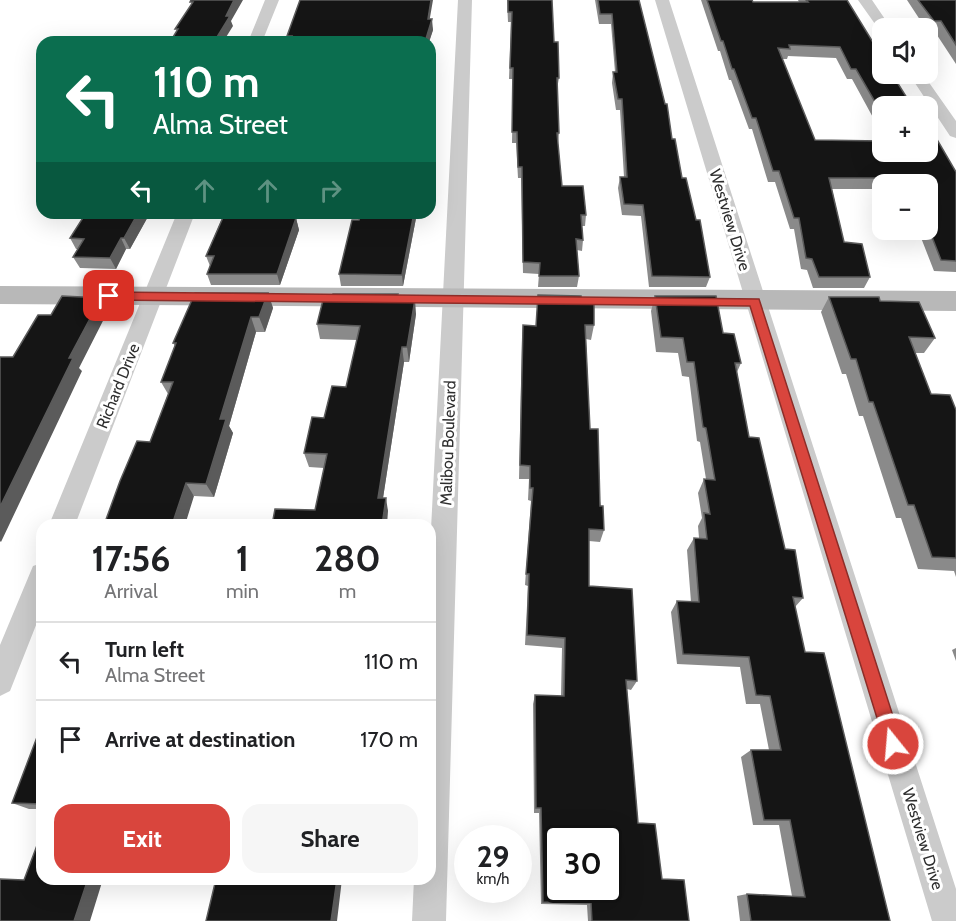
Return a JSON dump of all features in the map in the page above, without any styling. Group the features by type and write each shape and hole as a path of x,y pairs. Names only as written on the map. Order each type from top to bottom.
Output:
{"street":[{"path":"257,36 272,0"},
{"name":"Malibou Boulevard","path":"436,740 465,0"},
{"name":"Westview Drive","path":"662,0 754,302 949,921"},
{"path":"865,0 878,18"},
{"path":"922,84 956,133"},
{"name":"Richard Drive","path":"64,519 184,219"},
{"path":"0,295 754,302 956,301"},
{"path":"0,681 36,590"},
{"name":"Malibou Boulevard","path":"429,921 430,885"}],"building":[{"path":"191,0 234,0 226,16 230,16 218,36 174,36 178,29 175,29 193,2 190,2"},
{"path":"300,0 431,0 428,19 432,19 427,36 287,36"},
{"path":"508,0 552,0 554,42 558,42 559,133 557,133 562,186 583,186 586,215 581,215 583,240 576,239 579,276 539,276 540,263 523,262 522,167 518,167 517,132 512,132 513,68 510,68 512,12 508,12"},
{"path":"598,0 639,0 665,104 667,104 672,139 675,139 682,178 686,178 696,220 700,220 710,277 652,276 643,205 624,204 620,177 627,177 622,99 618,99 613,72 617,72 612,14 600,14"},
{"path":"707,0 808,2 806,0 847,0 872,41 872,84 898,84 906,96 872,97 856,69 851,69 840,47 789,45 790,49 778,48 815,140 872,141 872,162 938,162 938,141 956,172 956,261 941,260 933,240 938,240 938,174 872,174 872,178 829,178 844,242 862,244 870,277 819,277 812,259 806,258 799,218 794,218 779,171 773,171 756,118 752,118 723,41 721,41"},
{"path":"918,0 956,0 956,45 941,21 938,21 938,18 932,18"},
{"path":"82,219 135,219 110,258 73,257 84,239 70,238"},
{"path":"222,219 296,219 277,274 207,274 214,256 206,256"},
{"path":"413,219 402,275 339,274 352,220"},
{"path":"195,293 268,293 259,317 251,317 220,419 226,419 206,484 186,483 174,519 106,519 137,441 150,442 173,382 161,382 176,343 173,343"},
{"path":"333,294 398,294 397,298 415,299 407,347 402,347 378,498 386,498 383,519 273,519 275,509 315,510 327,454 304,453 312,417 324,418 332,386 346,387 360,326 317,324 324,296"},
{"path":"538,295 581,296 581,300 594,301 594,325 585,325 590,429 598,429 600,506 603,506 604,530 589,529 589,586 632,589 637,681 626,680 638,823 655,824 662,879 684,880 689,921 592,921 591,903 622,903 622,825 544,825 543,902 541,808 536,808 535,695 564,696 565,638 527,635 529,574 526,574 533,488 530,488 530,466 520,465 523,325 536,326"},
{"path":"62,296 101,298 69,358 73,358 0,507 0,357 13,357 38,315 51,315"},
{"path":"655,296 716,296 723,333 734,334 741,363 735,363 749,437 759,438 785,549 795,550 803,598 793,597 805,652 824,653 890,921 751,921 747,894 805,897 790,820 764,820 751,750 781,750 770,696 756,695 749,657 683,654 677,601 699,602 694,538 707,539 704,513 710,514 704,479 715,480 706,428 703,427 694,362 687,362 683,338 661,337"},
{"path":"829,297 879,297 880,301 919,302 935,338 909,337 931,394 950,395 956,410 956,558 932,557 914,505 908,505 873,402 869,402 856,359 851,359"},
{"path":"36,740 36,804 12,803"},
{"path":"36,848 36,885 86,885 74,921 0,921 0,879 24,880"},
{"path":"215,885 336,885 331,921 206,921"}],"route":[{"path":"109,296 754,302 893,744"}]}
